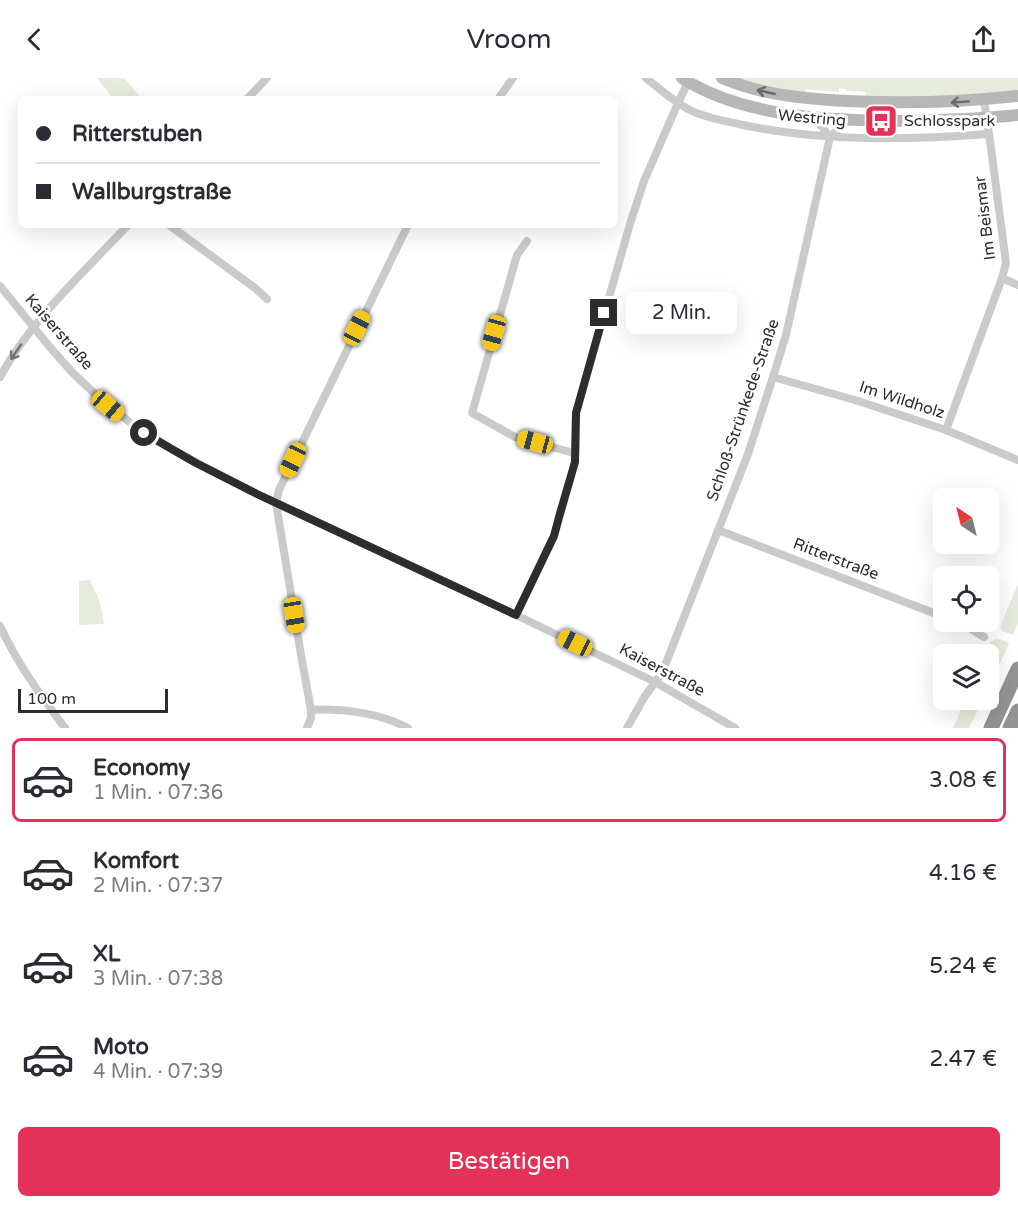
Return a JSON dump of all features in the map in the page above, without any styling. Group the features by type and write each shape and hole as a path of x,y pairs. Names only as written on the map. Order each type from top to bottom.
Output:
{"highway":[{"path":"991,728 1018,669"},
{"path":"1010,728 1018,711"}],"main road":[{"name":"Westring","path":"722,78 784,96 816,99 884,103 948,102 1018,96"},
{"name":"Westring","path":"685,80 727,99 755,108 813,117 913,121 1018,115"}],"street":[{"path":"250,96 267,78"},
{"path":"500,96 513,78"},
{"name":"Westring","path":"646,78 692,111 737,124 769,130 830,137 913,138 988,134"},
{"path":"516,615 554,536 575,462 576,413 627,235 644,181 678,103 685,80"},
{"name":"Im Beismar","path":"946,430 1006,263 984,100"},
{"path":"813,117 830,137 851,119"},
{"name":"Schloß-Strünkede-Straße","path":"627,728 645,696 662,673 748,454 786,335 830,137"},
{"path":"0,377 34,327 125,228"},
{"path":"173,228 267,299"},
{"path":"307,728 311,710 276,503 283,480 407,228"},
{"path":"527,241 517,255 472,413 515,437 574,453"},
{"path":"1002,278 1018,285"},
{"name":"Kaiserstraße","path":"0,286 71,371 97,396 126,420 178,453 276,503 655,682 735,728"},
{"name":"Im Wildholz","path":"773,377 855,400 946,430 1018,460"},
{"name":"Ritterstraße","path":"718,530 933,613"},
{"path":"0,626 20,663 65,728"},
{"path":"975,632 984,638"},
{"path":"311,710 373,715 408,728"}],"green space":[{"path":"97,78 124,78 139,96 112,96"},
{"path":"736,78 1018,78 1018,91 948,97 866,97 866,92 846,91 846,89 839,88 839,92 805,89 806,92 777,89"},
{"path":"90,580 100,602 104,624 79,625 79,581"},
{"path":"1018,584 1018,623 1013,635 1002,631 1000,627"},
{"path":"997,639 1009,644 999,666 999,644 990,644"},
{"path":"961,710 978,710 969,728 953,728"}],"place":[{"name":"Schlosspark","path":"881,121"}],"route":[{"path":"144,433 257,494 516,615 554,536 575,462 576,413 604,313"}]}
